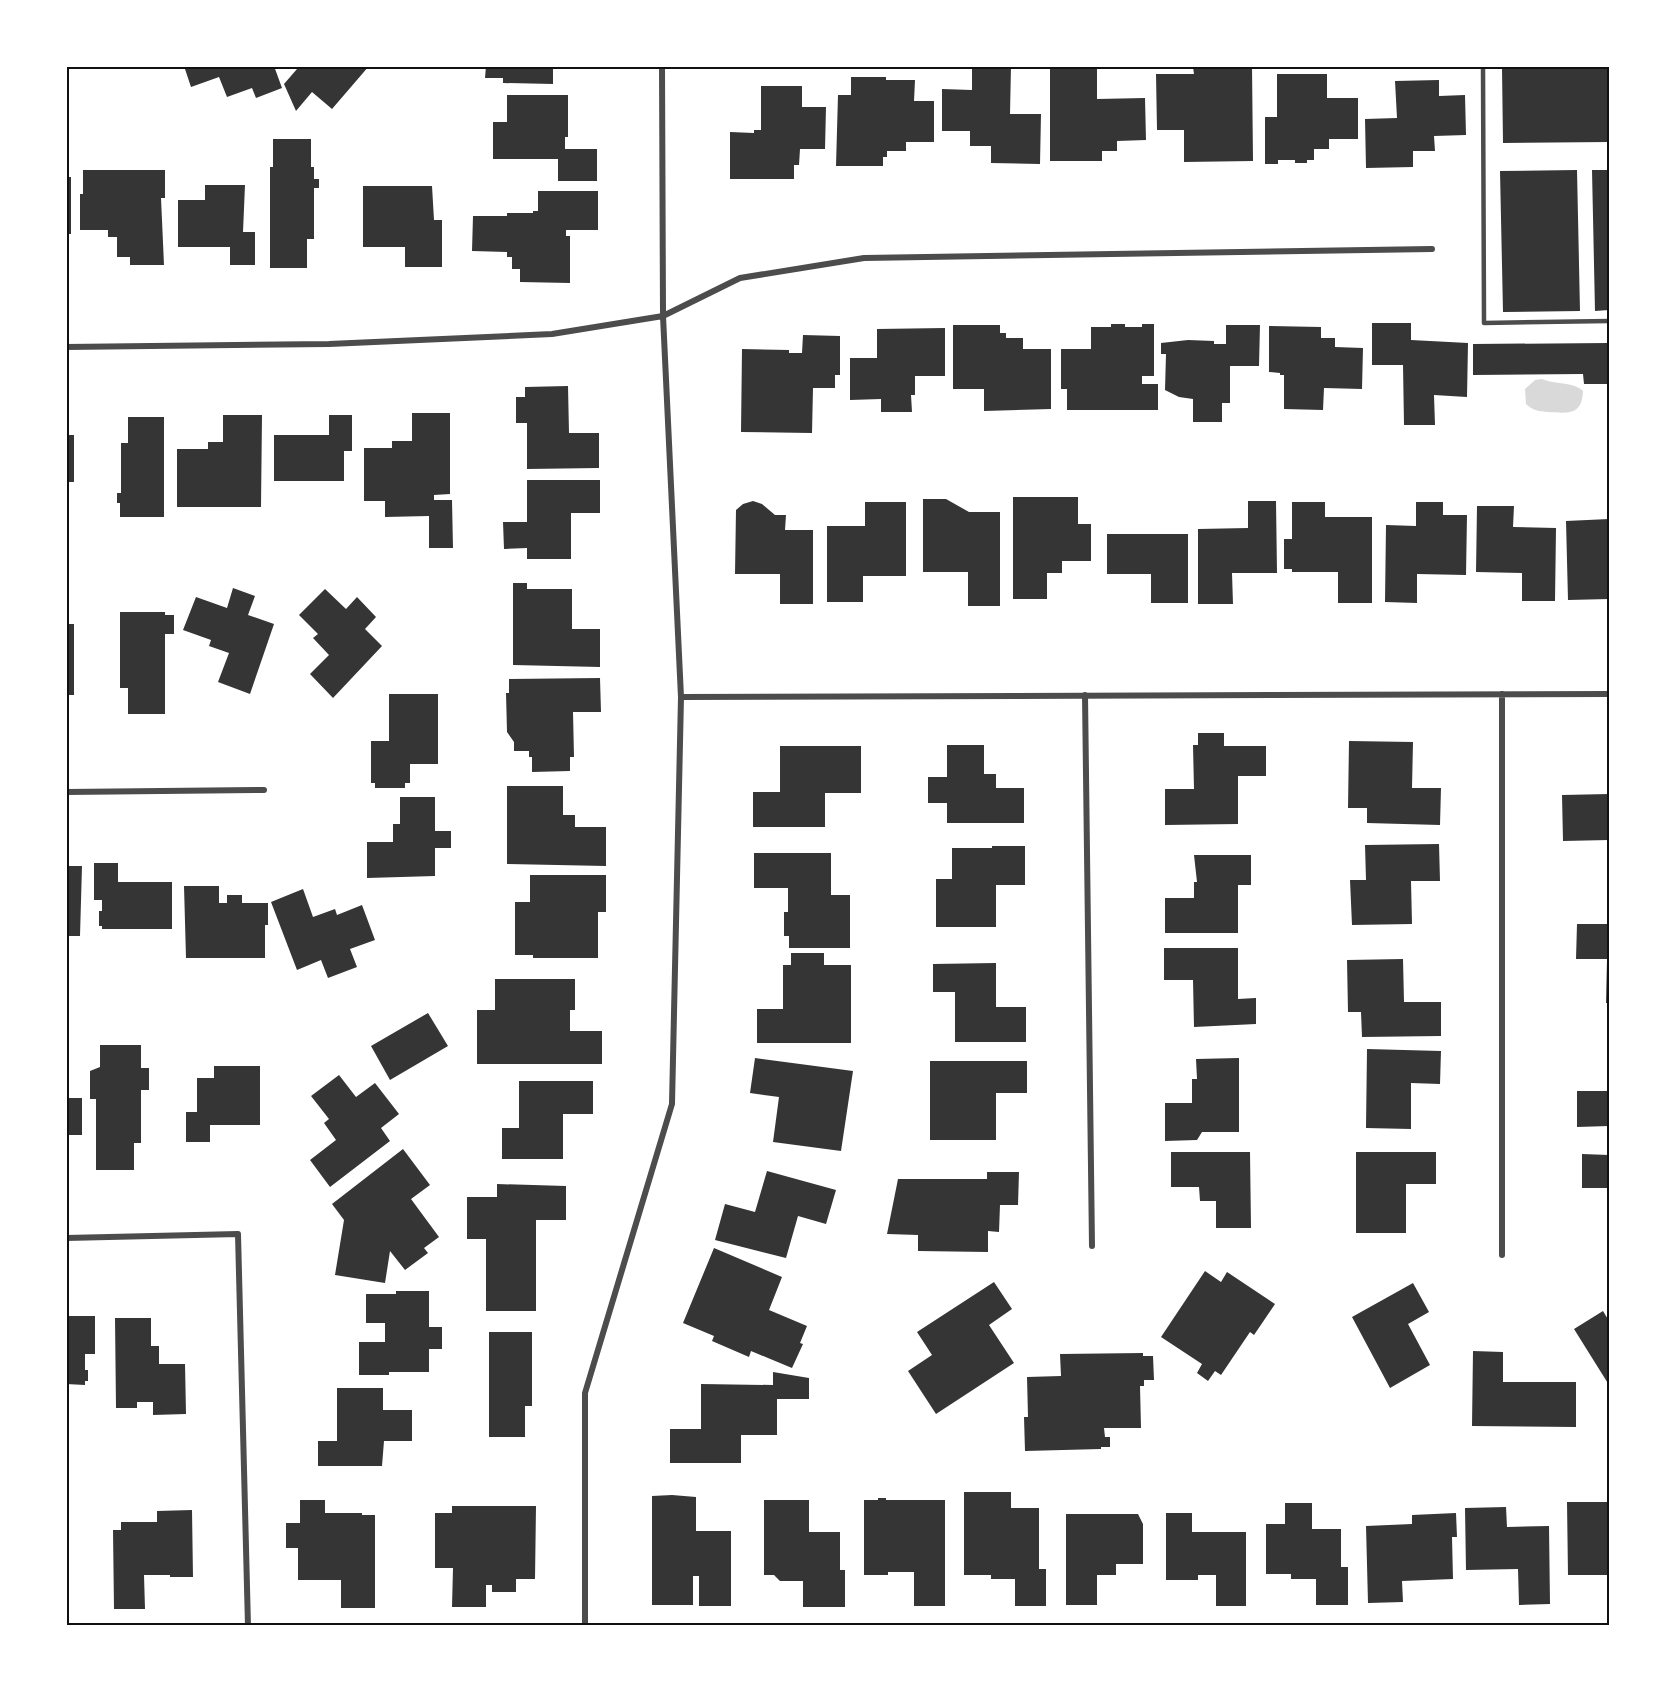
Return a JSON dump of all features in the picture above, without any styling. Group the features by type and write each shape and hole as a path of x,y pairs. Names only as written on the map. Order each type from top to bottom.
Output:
{"street":[{"path":"585,1626 585,1393 672,1104 681,697 663,316 662,66"},
{"path":"66,347 329,344 552,334 663,316 740,278 864,258 1432,249"},
{"path":"1502,694 1502,1255"},
{"path":"681,697 1609,694"},
{"path":"1085,695 1092,1246"},
{"path":"66,792 264,790"},
{"path":"66,1238 238,1234 248,1626"}],"lane":[{"path":"1483,66 1484,323 1609,321"}],"shaded area":[{"path":"1542,379 1569,384 1583,391 1577,409 1568,412 1542,411 1526,404 1525,389 1535,380"}],"building":[{"path":"184,66 274,66 282,88 256,98 252,88 227,97 219,77 191,87"},
{"path":"293,66 369,66 332,109 312,92 296,111 284,84 297,69"},
{"path":"486,66 553,66 553,84 503,83 503,78 485,78"},
{"path":"972,66 1011,66 1010,114 1041,114 1040,164 991,163 991,146 970,146 970,131 942,131 942,89 972,90"},
{"path":"1252,66 1253,161 1184,162 1184,130 1157,130 1156,74 1194,74 1193,67"},
{"path":"1609,66 1609,142 1503,143 1502,68"},
{"path":"1050,69 1097,69 1097,99 1145,98 1146,140 1117,141 1117,151 1102,151 1102,161 1050,161"},
{"path":"1277,74 1327,74 1327,98 1358,98 1358,139 1329,139 1329,149 1314,149 1314,160 1307,160 1307,163 1278,160 1278,164 1265,164 1265,117 1277,117"},
{"path":"851,77 915,80 914,101 934,101 934,142 906,142 906,151 887,151 887,157 883,157 883,166 836,166 838,95 851,95"},
{"path":"1439,80 1439,96 1465,95 1466,135 1434,136 1435,151 1413,151 1413,167 1366,168 1365,119 1397,118 1395,81"},
{"path":"761,86 802,86 802,107 826,107 825,149 800,149 799,165 794,165 794,179 730,179 730,132 754,133 754,130 761,130"},
{"path":"507,95 568,95 568,137 565,137 565,149 597,149 597,181 558,181 558,159 493,159 493,122 507,122"},
{"path":"273,139 311,139 311,167 314,167 314,179 319,179 319,188 314,188 314,239 307,239 307,268 270,268 270,167 273,167"},
{"path":"83,170 165,170 165,198 161,198 164,265 130,265 130,257 117,257 117,237 108,237 108,230 80,230"},
{"path":"1577,170 1580,311 1503,312 1500,171"},
{"path":"1592,170 1609,170 1609,310 1595,311"},
{"path":"66,177 71,177 71,234 66,234"},
{"path":"205,185 245,185 243,232 255,232 255,265 230,265 230,247 178,247 178,200 205,200"},
{"path":"363,186 432,186 434,220 442,220 442,267 405,267 405,247 363,247"},
{"path":"538,191 598,191 598,230 566,230 566,236 570,236 570,283 520,282 520,269 512,269 512,257 507,257 507,252 472,251 473,216 533,213 533,211 538,211"},
{"path":"1372,323 1411,323 1411,340 1468,343 1467,397 1434,395 1435,425 1404,425 1403,365 1372,365"},
{"path":"1111,324 1142,327 1142,324 1154,324 1154,376 1142,376 1142,384 1158,384 1158,410 1067,410 1067,389 1061,389 1061,349 1091,349 1091,327 1111,327"},
{"path":"953,325 1000,325 1000,333 1006,333 1006,338 1023,338 1023,349 1051,349 1051,409 984,411 984,389 953,389"},
{"path":"1226,325 1260,325 1259,366 1230,366 1230,403 1222,403 1222,422 1193,422 1193,399 1179,397 1165,390 1166,354 1161,354 1161,343 1188,340 1226,344"},
{"path":"1269,326 1321,327 1321,338 1335,338 1335,347 1363,348 1362,389 1324,388 1323,410 1284,409 1284,375 1269,372"},
{"path":"945,328 945,376 915,376 915,395 911,395 912,412 881,412 881,399 850,400 850,358 877,358 877,329"},
{"path":"803,335 840,336 840,375 835,375 835,388 813,388 812,433 741,432 742,349 789,350 789,353 802,353"},
{"path":"1609,343 1609,384 1584,384 1583,374 1473,375 1473,344"},
{"path":"568,386 569,433 599,433 599,468 527,469 527,423 516,423 516,397 525,397 525,387"},
{"path":"412,413 450,413 450,494 434,495 434,500 452,500 453,548 429,548 429,516 385,517 385,501 364,501 364,448 392,448 392,441 412,441"},
{"path":"223,415 262,415 261,507 177,507 177,449 208,449 208,442 223,442"},
{"path":"329,415 352,415 352,451 344,451 344,481 274,481 274,435 329,435"},
{"path":"128,417 164,417 164,517 120,517 117,493 121,493 121,443 128,443"},
{"path":"66,435 74,435 74,482 66,482"},
{"path":"527,480 600,480 600,513 571,513 571,559 527,559 527,548 504,549 503,522 527,522"},
{"path":"1013,497 1078,497 1078,524 1091,524 1091,561 1062,561 1062,573 1047,573 1047,599 1013,599"},
{"path":"923,499 946,499 969,512 1000,512 1000,606 968,606 968,572 923,572"},
{"path":"753,501 762,504 775,515 786,515 785,530 813,530 813,604 780,604 780,574 735,574 736,510 743,504"},
{"path":"1248,501 1276,501 1277,573 1232,573 1233,604 1198,604 1198,529 1248,528"},
{"path":"865,502 906,502 906,576 863,576 863,602 827,602 827,526 865,526"},
{"path":"1292,502 1325,502 1325,517 1372,517 1372,603 1338,603 1338,572 1292,572 1292,569 1284,569 1284,539 1292,539"},
{"path":"1416,502 1443,502 1443,515 1467,515 1466,575 1417,574 1417,603 1385,602 1386,525 1416,526"},
{"path":"1477,506 1514,506 1513,527 1556,528 1555,601 1522,601 1522,573 1476,572"},
{"path":"1609,519 1609,599 1568,600 1566,521"},
{"path":"1107,534 1188,534 1188,603 1151,603 1151,574 1107,574"},
{"path":"513,583 527,583 527,589 572,589 572,629 600,629 600,667 513,665"},
{"path":"233,588 255,596 248,615 274,624 250,694 218,682 229,653 209,646 211,640 183,630 196,597 227,608"},
{"path":"325,589 346,609 357,597 376,617 365,629 382,646 333,698 310,674 329,655 313,638 318,634 299,615"},
{"path":"120,612 165,612 165,615 174,615 174,634 165,634 165,714 128,714 128,688 120,688"},
{"path":"66,624 74,624 74,695 66,695"},
{"path":"600,678 601,712 573,712 574,757 570,757 570,771 532,772 532,757 529,757 529,751 514,751 514,742 507,732 506,693 509,693 509,679"},
{"path":"389,694 438,694 438,764 410,764 410,783 405,783 405,788 375,788 375,783 371,783 371,741 389,741"},
{"path":"1198,733 1224,733 1224,746 1266,746 1266,776 1238,776 1238,824 1165,825 1165,789 1194,789 1193,745 1198,745"},
{"path":"1349,741 1413,742 1412,788 1441,788 1440,825 1367,823 1367,808 1348,808"},
{"path":"947,745 984,745 984,774 996,774 996,788 1024,788 1024,823 947,823 947,803 928,803 928,777 947,777"},
{"path":"780,746 861,746 861,793 825,793 825,827 753,827 753,792 780,792"},
{"path":"507,786 563,786 563,815 575,815 575,827 606,827 606,866 507,864"},
{"path":"1609,794 1609,840 1563,841 1562,795"},
{"path":"400,797 435,797 435,831 451,831 451,848 435,848 435,876 367,878 367,842 393,842 393,824 400,824"},
{"path":"1439,844 1440,881 1411,881 1412,924 1352,925 1350,880 1366,880 1365,845"},
{"path":"992,846 1025,846 1025,885 996,885 996,927 936,927 936,879 952,879 952,848 992,848"},
{"path":"754,853 831,853 831,895 850,895 850,948 789,948 789,936 784,936 784,912 788,912 788,888 754,888"},
{"path":"1194,855 1251,855 1251,885 1238,885 1238,933 1165,933 1165,898 1194,898 1194,882 1197,882"},
{"path":"94,863 118,863 118,882 172,882 172,929 102,929 102,926 99,926 99,911 102,911 102,900 94,900"},
{"path":"66,866 82,866 80,936 66,936"},
{"path":"530,875 606,875 606,912 598,912 598,958 533,958 533,955 515,955 515,902 530,902"},
{"path":"184,886 219,886 219,903 227,903 227,895 242,895 242,903 268,903 265,958 186,958"},
{"path":"303,889 313,917 335,909 337,915 362,905 375,940 350,949 357,967 328,978 321,960 297,970 271,902"},
{"path":"1577,924 1609,924 1609,959 1576,959"},
{"path":"1164,948 1238,948 1238,999 1256,998 1256,1024 1194,1027 1193,980 1164,980"},
{"path":"791,953 824,953 824,965 851,965 851,1043 757,1043 757,1009 783,1009 783,965 791,965"},
{"path":"1403,959 1404,1002 1441,1002 1441,1036 1362,1037 1361,1012 1348,1012 1347,960"},
{"path":"1607,960 1609,960 1609,1003 1606,1003"},
{"path":"996,963 996,1007 1026,1007 1026,1042 955,1042 955,992 933,992 933,964"},
{"path":"495,979 575,979 575,1010 570,1010 570,1031 602,1031 602,1064 477,1064 477,1010 495,1010"},
{"path":"428,1013 448,1046 390,1080 371,1046"},
{"path":"100,1045 141,1045 141,1068 149,1068 149,1090 141,1090 141,1143 134,1143 134,1170 96,1170 96,1099 90,1099 90,1071 100,1067"},
{"path":"1367,1049 1441,1051 1440,1084 1411,1083 1411,1129 1366,1128"},
{"path":"755,1058 853,1071 841,1151 773,1142 779,1097 750,1093"},
{"path":"1239,1058 1239,1132 1202,1132 1197,1140 1165,1141 1165,1103 1192,1103 1192,1079 1197,1079 1196,1059"},
{"path":"930,1061 1027,1061 1027,1093 996,1093 996,1140 930,1140"},
{"path":"214,1066 260,1066 260,1125 210,1125 210,1142 186,1142 186,1112 197,1112 197,1078 214,1078"},
{"path":"339,1075 356,1097 375,1083 399,1114 381,1128 390,1141 330,1187 310,1160 336,1140 324,1123 329,1119 311,1096"},
{"path":"519,1081 593,1081 593,1114 563,1114 563,1159 502,1159 502,1128 519,1128"},
{"path":"1577,1091 1609,1091 1609,1126 1577,1127"},
{"path":"66,1098 82,1098 82,1135 66,1135"},
{"path":"403,1149 430,1185 411,1199 439,1237 424,1248 428,1253 405,1270 390,1251 385,1283 335,1275 344,1220 332,1204"},
{"path":"1171,1152 1250,1152 1251,1228 1216,1228 1216,1201 1200,1201 1199,1187 1171,1187"},
{"path":"1356,1152 1436,1152 1436,1184 1406,1184 1406,1233 1356,1233"},
{"path":"1582,1154 1609,1155 1609,1188 1582,1188"},
{"path":"767,1171 836,1190 826,1224 798,1216 786,1258 715,1240 725,1204 755,1212"},
{"path":"987,1172 1019,1172 1018,1205 1000,1205 999,1232 988,1231 988,1252 918,1251 918,1235 887,1234 898,1179 987,1179"},
{"path":"497,1184 566,1186 566,1220 536,1220 536,1311 486,1311 486,1239 467,1239 467,1197 497,1197"},
{"path":"714,1248 782,1277 769,1310 807,1326 800,1343 803,1344 792,1368 751,1351 749,1357 712,1341 714,1336 683,1323"},
{"path":"1205,1271 1221,1282 1227,1272 1275,1304 1254,1335 1250,1332 1221,1375 1215,1371 1208,1381 1197,1373 1202,1364 1161,1337"},
{"path":"994,1282 1012,1309 989,1325 1014,1363 936,1414 908,1371 932,1355 917,1332"},
{"path":"1413,1283 1429,1312 1408,1324 1430,1365 1390,1388 1352,1317"},
{"path":"396,1291 429,1291 429,1327 442,1327 442,1349 429,1349 429,1372 359,1375 359,1342 385,1342 385,1323 366,1323 366,1294 396,1294"},
{"path":"1603,1311 1609,1321 1609,1385 1574,1329"},
{"path":"69,1316 95,1316 95,1354 85,1354 88,1381 85,1381 85,1385 66,1384 66,1337 69,1337"},
{"path":"115,1318 151,1318 151,1346 159,1346 159,1364 185,1364 186,1414 153,1415 153,1402 137,1402 137,1408 116,1408"},
{"path":"489,1332 532,1332 532,1406 525,1406 525,1437 489,1437"},
{"path":"1473,1351 1503,1352 1503,1382 1576,1382 1576,1427 1472,1426"},
{"path":"1143,1353 1143,1356 1153,1356 1154,1380 1144,1380 1144,1386 1140,1386 1141,1428 1104,1428 1105,1437 1110,1437 1110,1447 1101,1447 1101,1449 1025,1451 1024,1417 1028,1417 1027,1377 1061,1376 1060,1354"},
{"path":"773,1372 809,1378 809,1399 777,1399 777,1435 741,1435 741,1463 670,1463 670,1429 701,1429 701,1384 773,1385"},
{"path":"337,1388 383,1388 383,1410 412,1410 412,1441 384,1441 382,1466 318,1466 318,1441 337,1441"},
{"path":"964,1492 1011,1492 1011,1508 1039,1508 1039,1569 1046,1569 1046,1606 1015,1606 1015,1579 991,1579 991,1575 964,1575"},
{"path":"652,1496 696,1497 696,1531 731,1531 731,1606 699,1606 699,1576 693,1576 693,1605 652,1605"},
{"path":"878,1498 945,1500 945,1606 914,1606 914,1572 864,1575 864,1500 878,1500"},
{"path":"300,1500 325,1500 325,1513 375,1515 375,1608 341,1608 341,1580 298,1580 298,1548 286,1548 286,1523 300,1523"},
{"path":"764,1500 809,1500 809,1532 840,1532 840,1570 845,1570 845,1607 803,1607 803,1581 780,1581 774,1575 764,1575"},
{"path":"1567,1502 1609,1502 1609,1575 1568,1575"},
{"path":"1285,1503 1312,1503 1312,1529 1341,1529 1341,1567 1348,1567 1348,1605 1316,1605 1316,1579 1291,1579 1291,1574 1266,1574 1266,1524 1285,1524"},
{"path":"452,1506 536,1506 535,1579 516,1579 516,1592 492,1592 492,1585 486,1585 486,1607 452,1607 453,1568 435,1568 435,1513 452,1513"},
{"path":"1506,1507 1507,1527 1549,1526 1550,1604 1519,1605 1518,1569 1466,1570 1465,1508"},
{"path":"192,1510 193,1577 144,1575 145,1609 114,1609 113,1530 121,1530 121,1522 157,1522 157,1511"},
{"path":"1166,1513 1192,1513 1192,1532 1246,1532 1246,1606 1216,1606 1216,1575 1198,1575 1198,1580 1166,1580"},
{"path":"1456,1513 1457,1537 1452,1537 1453,1579 1402,1581 1403,1602 1368,1603 1366,1526 1412,1524 1412,1515"},
{"path":"1066,1514 1138,1514 1143,1524 1143,1564 1116,1564 1116,1575 1097,1575 1097,1605 1066,1605"}]}
